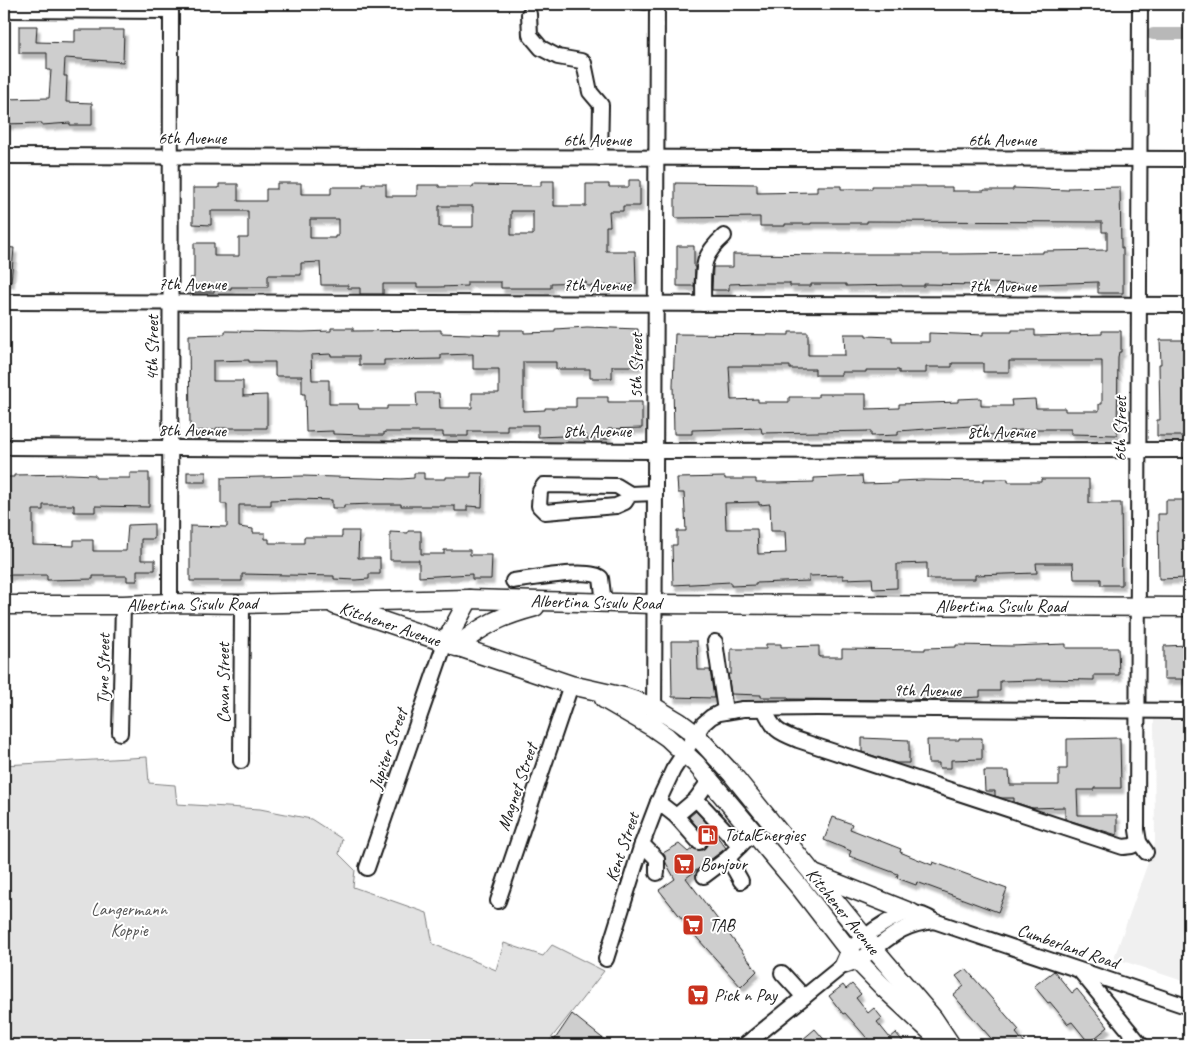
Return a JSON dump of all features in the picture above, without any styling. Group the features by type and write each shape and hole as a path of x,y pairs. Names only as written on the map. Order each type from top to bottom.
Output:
{"main road":[{"name":"Albertina Sisulu Road","path":"4,605 242,604 469,599 654,604 1189,607"},
{"path":"450,645 469,599"},
{"name":"Kitchener Avenue","path":"323,601 578,687 624,697 654,707 680,722 695,734 732,774 868,943 933,1018 951,1045"},
{"name":"Kitchener Avenue","path":"450,645 494,620 553,602"},
{"name":"Kitchener Avenue","path":"578,687 654,728 684,751 802,890 854,956 905,1008 945,1045"},
{"path":"811,872 912,913"}],"street":[{"name":"5th Street","path":"654,728 657,4"},
{"name":"6th Street","path":"764,709 776,730 798,740 1123,847 1142,847 1137,830 1140,4"},
{"path":"4,10 171,8"},
{"name":"4th Street","path":"170,603 171,8"},
{"path":"529,14 530,35 541,48 558,57 584,63 590,92 601,106 600,158"},
{"name":"6th Avenue","path":"4,156 1189,159"},
{"path":"703,304 705,259 714,245 724,236"},
{"name":"7th Avenue","path":"4,302 1189,305"},
{"name":"8th Avenue","path":"4,447 1189,450"},
{"path":"630,494 625,502 616,506 545,512 539,506 540,491 544,485 617,486 630,494 655,493"},
{"path":"513,581 546,578 557,574 596,574 601,578 604,603"},
{"name":"Cavan Street","path":"241,761 242,604"},
{"name":"Tyne Street","path":"120,734 123,605"},
{"path":"715,642 725,711"},
{"name":"Jupiter Street","path":"367,868 450,645"},
{"name":"Magnet Street","path":"498,901 578,687"},
{"name":"9th Avenue","path":"684,751 695,734 711,717 725,711 764,709 1189,711"},
{"name":"Kent Street","path":"606,959 642,844 658,802 684,751"},
{"path":"676,816 696,798 709,781"},
{"path":"696,798 740,846"},
{"path":"658,802 676,816 699,842"},
{"path":"704,876 728,858 753,832"},
{"path":"642,844 656,857 657,873"},
{"path":"728,858 741,881"},
{"name":"Cumberland Road","path":"745,1045 854,956 891,918 906,913 926,915 934,921 1189,1007"},
{"name":"Cumberland Road","path":"868,943 905,927 934,921"},
{"path":"1080,971 1140,1045"},
{"path":"782,973 804,997"}],"shaded area":[{"path":"1154,720 1189,721 1189,983 1114,958 1155,843"}],"green space":[{"name":"Langermann Koppie","path":"147,757 149,783 175,785 177,804 260,809 311,819 342,839 339,854 355,870 353,887 427,913 433,944 496,970 504,943 543,956 552,945 604,971 546,1045 4,1045 4,765"}],"building":[{"path":"19,26 37,26 36,42 75,43 75,30 124,30 123,62 65,58 64,76 67,76 66,102 92,103 92,125 70,125 70,123 42,125 42,123 4,124 4,99 49,98 51,70 47,70 47,53 19,53"},
{"path":"629,180 640,180 640,206 623,206 623,211 609,211 610,226 606,226 606,251 635,251 636,284 587,286 586,282 551,283 551,288 501,288 501,282 467,282 467,286 439,287 417,287 417,284 383,284 383,294 360,294 360,288 348,288 348,285 321,285 320,262 301,263 301,275 268,275 268,287 214,288 214,292 190,292 190,278 194,278 194,243 214,243 214,256 239,256 239,238 248,238 248,211 211,211 211,225 193,224 193,188 219,188 219,184 238,184 238,201 266,201 266,189 277,189 277,183 301,183 301,194 331,194 331,187 363,187 363,184 386,184 386,196 417,196 417,185 439,185 439,187 473,187 473,185 541,186 541,181 554,181 554,206 586,206 586,184 609,184 609,187 629,187","holes":["439,206 473,206 473,227 439,227","511,211 533,211 533,235 511,235","310,219 338,219 338,236 335,236 335,238 310,238"]},
{"path":"675,183 757,184 757,193 817,192 817,186 841,186 841,189 872,189 872,186 926,186 952,187 952,191 1013,190 1013,188 1068,190 1068,188 1120,187 1123,293 1098,293 1098,282 981,283 981,285 924,284 924,286 811,284 811,286 790,286 790,283 757,283 729,284 729,290 712,290 713,267 733,267 733,254 959,254 1107,250 1107,232 1102,232 1102,222 867,221 867,223 811,223 760,226 760,217 675,218"},
{"path":"677,246 694,246 694,286 677,286"},
{"path":"4,247 14,248 11,282 4,281"},
{"path":"587,327 638,329 638,366 612,366 612,378 590,378 590,369 556,369 556,362 523,362 523,411 576,407 576,397 608,397 608,402 642,402 642,428 608,429 608,439 587,439 587,435 538,437 538,425 507,425 507,431 468,431 468,436 443,436 443,432 384,432 384,435 364,435 333,434 333,431 306,432 305,394 302,394 302,376 275,376 275,362 249,362 249,360 213,361 213,381 243,381 243,396 267,395 267,428 216,428 216,430 190,431 189,335 225,334 225,331 302,332 331,331 331,328 353,328 353,331 441,330 441,333 500,335 500,330 524,330 524,333 555,332 555,329","holes":["331,354 331,356 359,356 359,365 384,365 384,360 441,359 441,355 473,354 473,369 499,369 499,393 472,393 472,408 440,408 439,393 416,393 417,406 387,406 387,409 359,409 358,404 329,404 329,380 312,380 311,355"]},
{"path":"1012,330 1035,330 1035,336 1102,334 1102,331 1121,331 1121,352 1119,352 1118,357 1117,435 1071,434 1071,429 1036,429 1009,431 1010,434 985,435 985,425 898,431 898,435 871,436 871,431 762,433 761,428 692,430 692,434 674,434 675,334 789,335 789,332 808,332 808,355 845,355 844,334 892,337 892,342 929,342 929,333 983,335 983,332 1012,332","holes":["1009,361 1102,361 1102,404 1099,404 1099,411 1065,411 1065,408 1036,408 1035,399 1011,400 1012,406 981,406 981,398 958,399 958,402 899,404 899,408 866,409 866,394 818,394 818,397 789,397 789,402 758,402 758,399 731,400 729,366 790,366 790,369 815,369 815,375 841,375 841,372 866,372 866,370 899,370 899,373 926,373 926,367 952,367 952,363 983,363 983,372 1009,372"]},
{"path":"1160,340 1189,340 1189,436 1157,436 1157,420 1160,420"},
{"path":"187,472 206,472 206,482 187,482"},
{"path":"130,473 149,473 149,507 95,506 95,512 74,512 74,505 43,505 43,510 33,510 33,545 74,546 74,540 93,540 93,551 126,551 128,525 154,524 154,539 141,539 141,560 155,560 155,570 137,570 137,581 127,581 127,576 93,576 93,579 47,580 47,575 4,575 4,477 14,477 14,475 70,474 95,475 95,478 130,478"},
{"path":"414,473 424,473 424,479 446,479 446,477 471,477 471,473 483,473 482,507 467,506 467,511 455,511 455,506 401,506 401,504 344,505 344,508 332,508 332,500 297,499 271,500 271,505 239,505 239,527 253,529 253,533 265,533 265,539 269,539 269,543 304,543 304,537 342,537 342,531 359,531 358,558 380,558 380,574 369,574 369,579 355,580 334,579 334,576 242,574 242,581 190,581 190,526 227,527 227,504 221,504 221,478 303,476 401,479 414,478"},
{"path":"862,476 863,484 922,480 984,481 984,479 1008,479 1008,482 1041,482 1041,479 1089,479 1089,503 1121,503 1122,585 1101,585 1101,579 1074,579 1073,563 1036,563 1037,573 975,575 975,579 927,579 927,563 897,564 897,588 873,589 872,578 843,579 843,575 809,576 809,581 756,583 756,585 731,586 731,582 673,585 672,545 677,545 677,531 686,531 684,493 678,493 677,478 725,477 725,479 756,479 756,483 778,483 814,482 814,478","holes":["759,502 759,505 770,504 771,531 785,531 786,553 758,554 757,529 726,529 725,503"]},
{"path":"1166,500 1186,500 1186,517 1189,517 1189,578 1159,579 1158,514 1166,514"},
{"path":"408,531 421,531 421,554 444,554 444,550 470,550 470,555 492,555 491,579 472,579 472,574 419,577 419,560 390,560 390,532 408,533"},
{"path":"671,641 697,641 698,670 710,670 714,698 672,697"},
{"path":"766,644 781,644 781,647 819,646 819,657 842,657 842,649 925,650 925,648 956,647 956,645 1066,644 1066,648 1118,648 1119,675 1094,675 1094,680 1037,679 1000,681 1000,691 980,691 980,697 909,700 788,699 788,697 731,694 728,674 731,674 731,649 766,649"},
{"path":"1189,645 1189,679 1164,679 1164,646"},
{"path":"862,738 909,740 909,763 896,763 862,752"},
{"path":"959,738 982,738 982,759 951,760 951,768 939,768 939,763 928,763 927,740 959,740"},
{"path":"1120,738 1121,788 1077,790 1078,815 1117,815 1117,835 1065,819 1065,807 1032,808 1014,802 1014,798 995,796 995,791 985,791 984,771 1009,771 1010,785 1059,785 1059,769 1067,769 1067,739"},
{"path":"696,811 726,848 686,878 757,971 741,987 698,939 659,890 675,879 663,853 679,844 688,852 693,848 701,850 707,845 706,837 689,817"},
{"path":"833,817 852,824 850,829 901,849 900,852 932,865 933,862 1007,889 998,912 917,882 916,885 897,878 898,874 849,856 851,851 824,840"},
{"path":"966,969 1019,1030 1016,1033 1026,1045 997,1045 953,995 964,986 956,976"},
{"path":"1054,971 1072,993 1077,989 1108,1027 1089,1043 1072,1022 1068,1024 1034,986"},
{"path":"852,984 861,994 856,998 868,1013 874,1008 882,1018 877,1022 890,1038 896,1033 906,1045 873,1045 845,1013 843,1014 829,996 843,985 846,989"},
{"path":"572,1014 611,1045 551,1045"},
{"path":"815,1029 829,1045 796,1045"}],"waterway":[{"path":"620,4 645,9"},
{"path":"1153,34 1189,34"}],"place":[{"name":"TotalEnergies","path":"708,835"},
{"name":"Bonjour","path":"684,864"},
{"name":"TAB","path":"693,925"},
{"name":"Pick n Pay","path":"698,995"}]}
